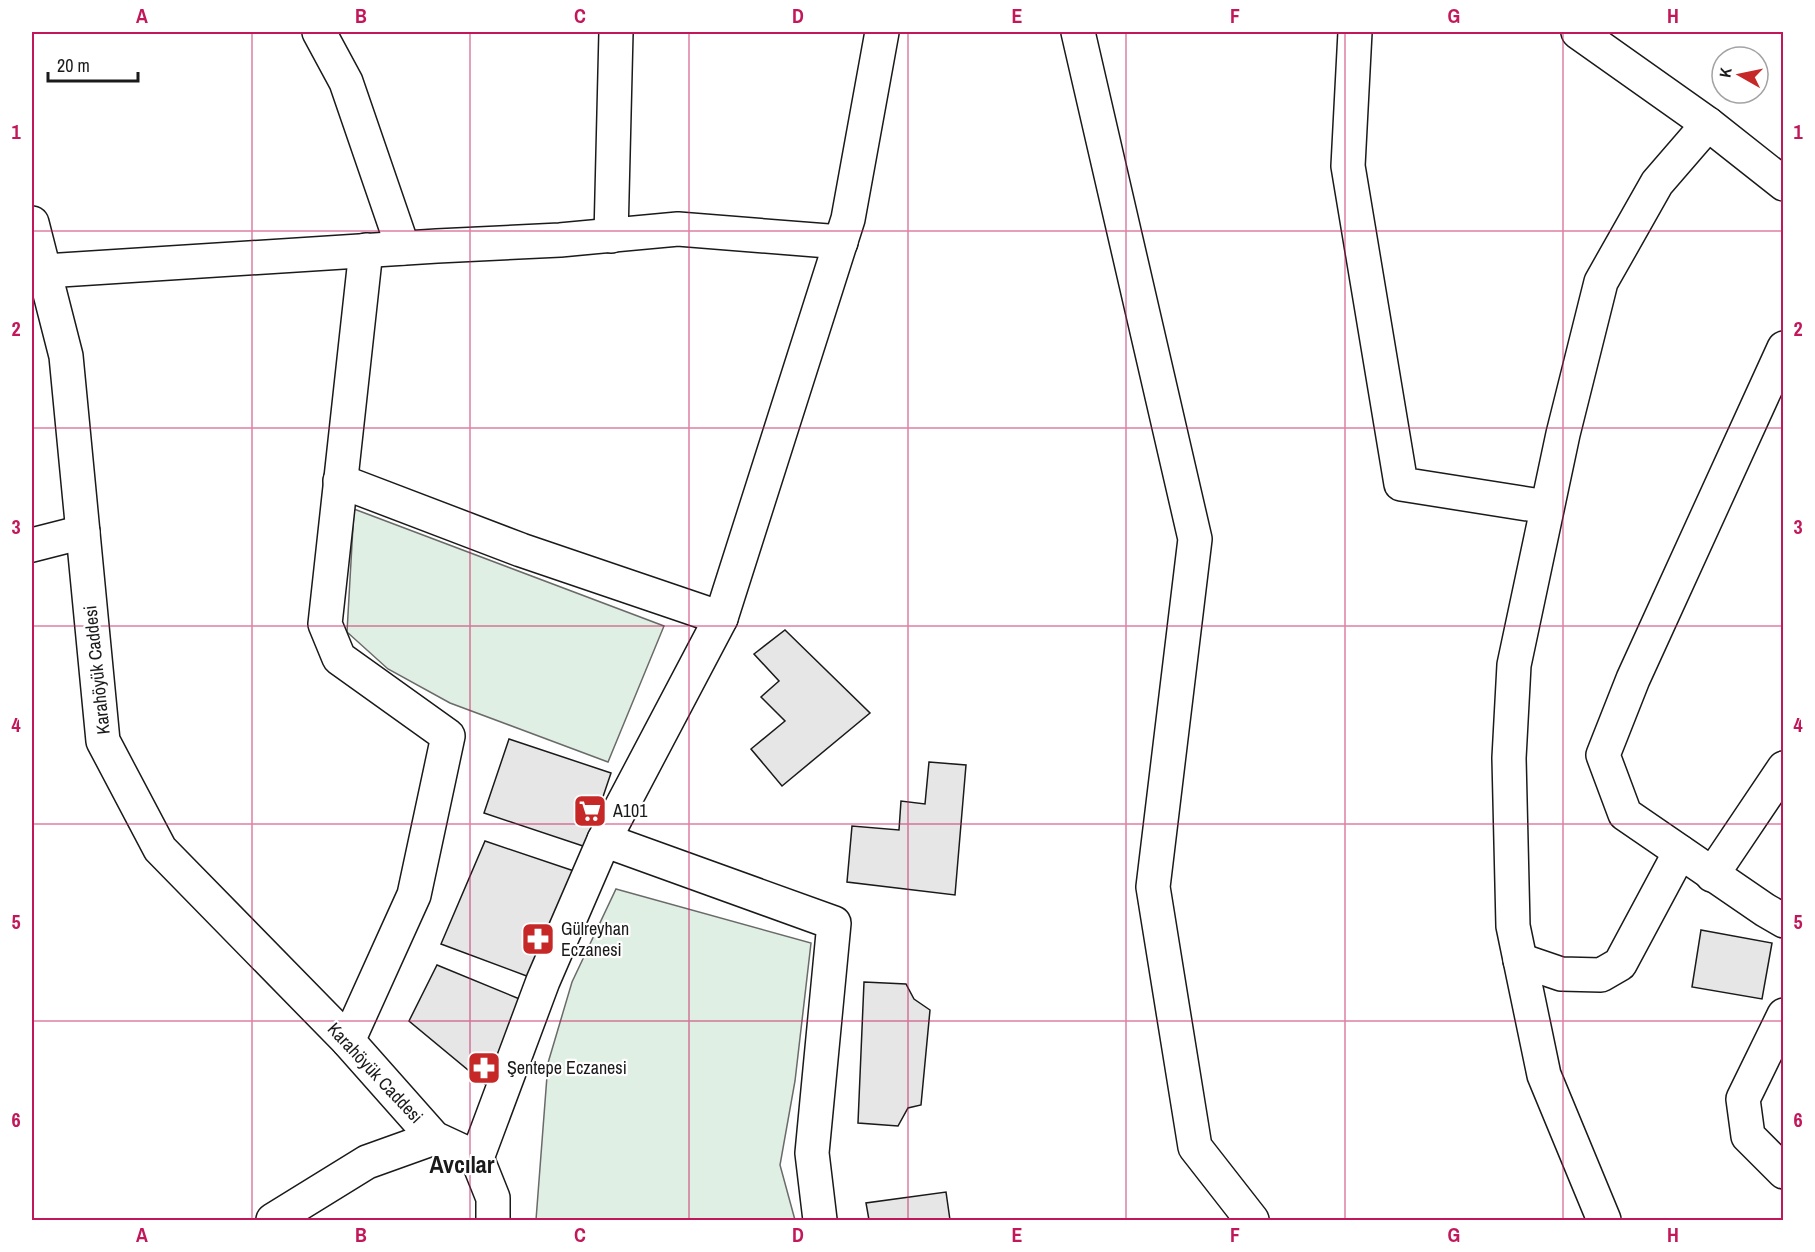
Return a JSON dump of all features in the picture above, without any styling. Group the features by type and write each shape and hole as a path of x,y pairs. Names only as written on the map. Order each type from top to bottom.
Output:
{"street":[{"path":"319,32 346,82 403,248"},
{"path":"611,236 616,32"},
{"path":"493,1221 493,1198 477,1158 543,981 604,840 721,618 848,219 882,32"},
{"path":"1078,32 1195,539 1153,886 1195,1147 1252,1221"},
{"path":"1355,32 1348,166 1401,484 1547,507"},
{"path":"1578,32 1708,124 1784,184"},
{"path":"1604,1221 1544,1075 1513,926 1509,780 1514,665 1563,434 1601,282 1657,183 1708,124"},
{"name":"Karahöyük Caddesi","path":"32,223 66,356 103,741 160,849 348,1041 435,1138 477,1158"},
{"path":"45,271 678,230 841,242"},
{"path":"348,1041 414,895 448,736 339,658 325,624 366,250"},
{"path":"1784,348 1633,679 1603,755 1624,814 1784,921"},
{"path":"340,481 520,550 721,618"},
{"path":"32,545 83,532"},
{"path":"1713,875 1784,768"},
{"path":"604,840 834,923 812,1154 820,1221"},
{"path":"1520,960 1561,974 1600,975 1620,964 1680,852"},
{"path":"1784,1015 1743,1099 1748,1136 1784,1173"},
{"path":"273,1221 367,1162 435,1138"}],"green space":[{"path":"354,509 664,626 608,762 450,703 388,669 347,632"},
{"path":"616,889 811,943 795,1081 780,1165 795,1220 536,1220 548,1063 572,982"}],"building":[{"path":"785,630 870,713 782,786 751,749 785,721 761,697 779,681 754,654"},
{"path":"509,739 611,773 586,847 484,813"},
{"path":"929,762 966,765 955,895 847,882 852,826 899,830 901,801 925,804"},
{"path":"485,841 577,872 532,978 441,944"},
{"path":"1701,930 1772,943 1762,999 1692,987"},
{"path":"437,965 522,1000 485,1084 409,1021"},
{"path":"864,982 906,984 914,999 930,1010 921,1105 908,1108 898,1126 858,1123"},
{"path":"946,1192 950,1220 869,1220 866,1203"}],"place":[{"name":"A101","path":"590,811"},
{"name":"Gülreyhan Eczanesi","path":"538,939"},
{"name":"Şentepe Eczanesi","path":"484,1068"}],"district":[{"name":"Avcılar","path":"462,1165"}]}
